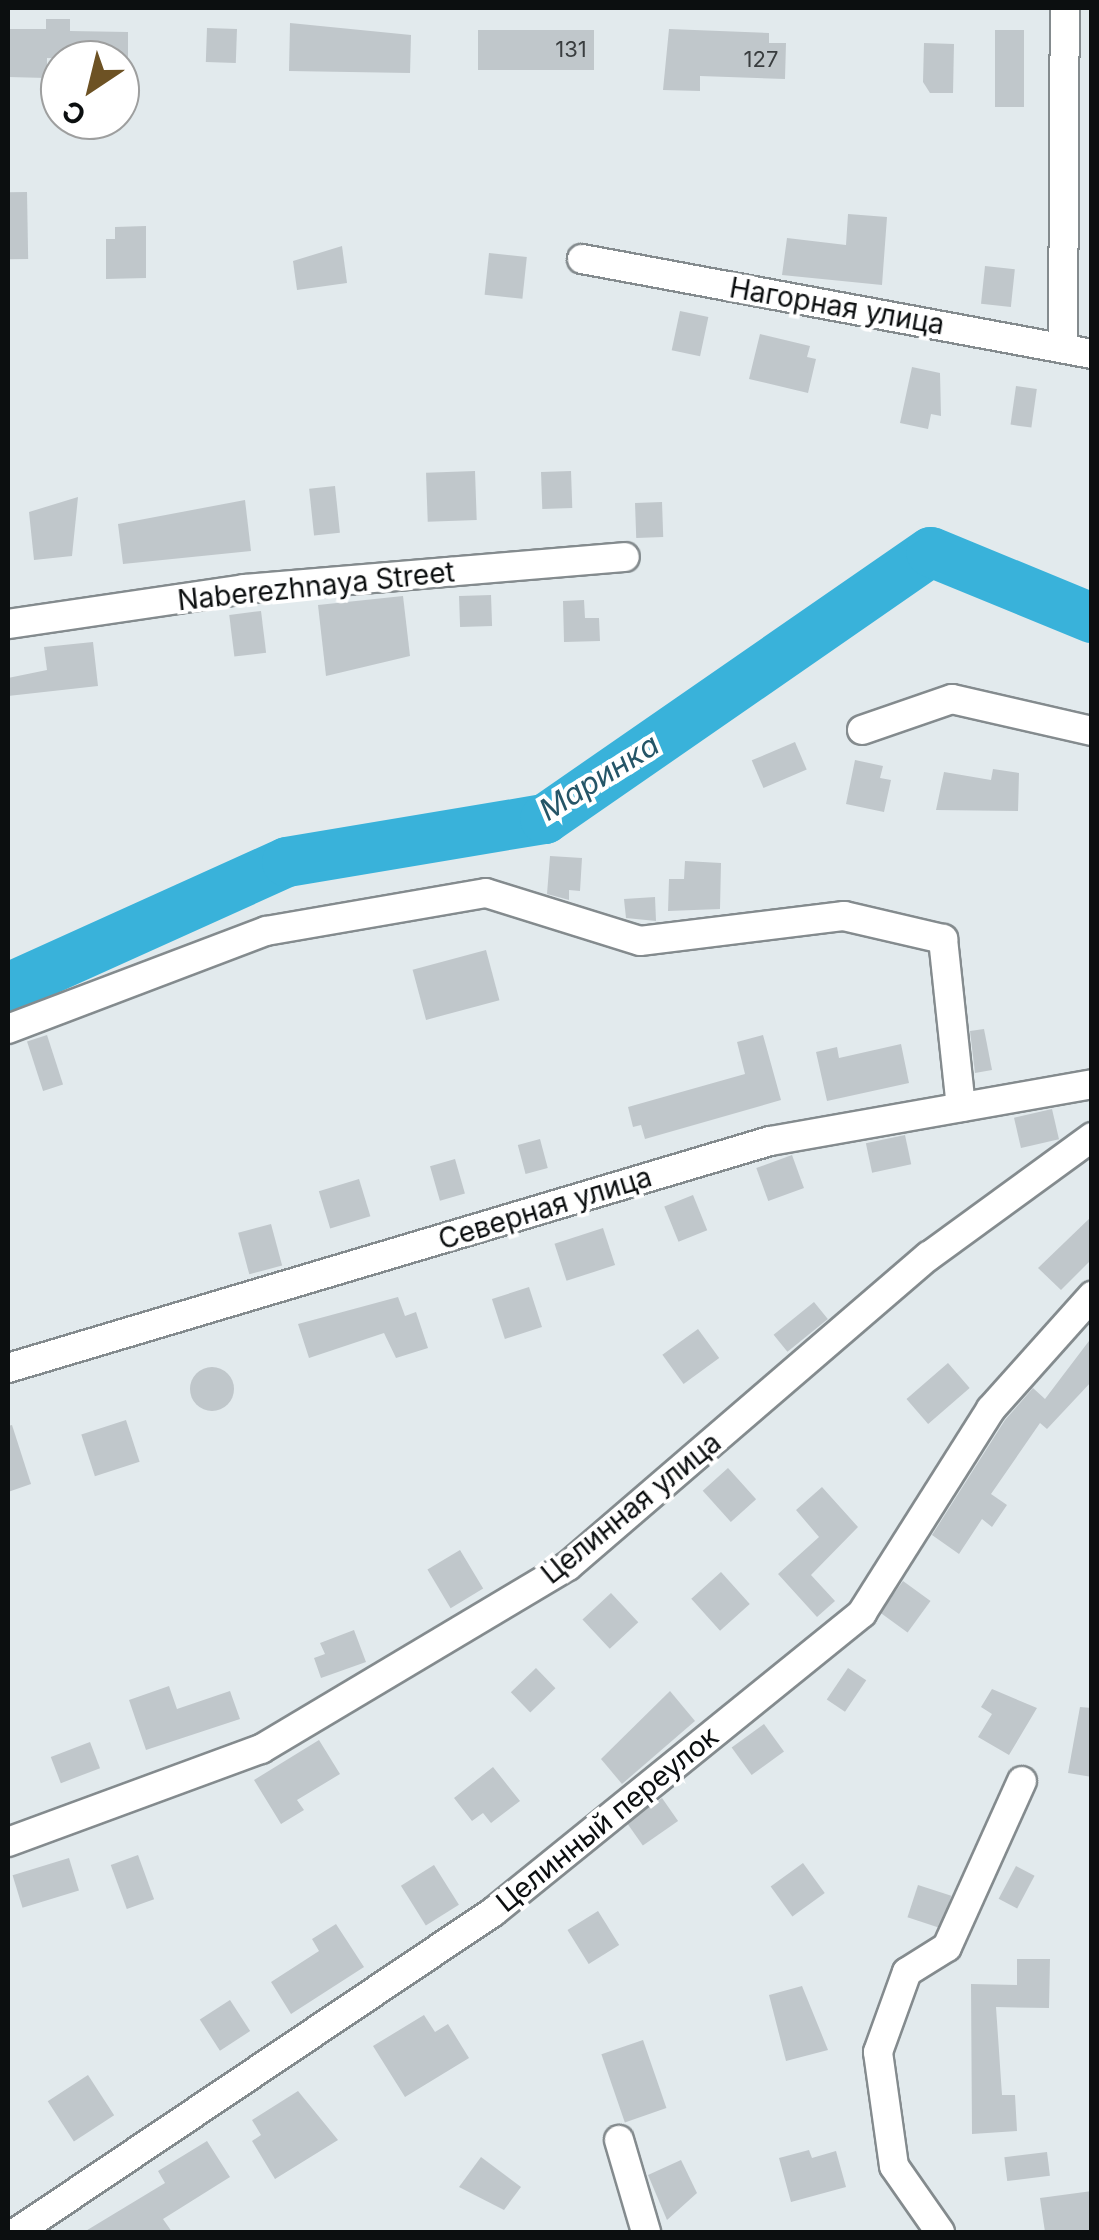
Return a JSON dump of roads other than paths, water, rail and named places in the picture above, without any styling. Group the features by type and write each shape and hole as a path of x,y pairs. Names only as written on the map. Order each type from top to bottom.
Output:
{"street":[{"path":"1063,348 1065,8"},
{"name":"Нагорная улица","path":"582,259 1092,354"},
{"name":"Naberezhnaya Street","path":"8,624 244,589 625,557"},
{"path":"862,730 952,699 1092,731"},
{"path":"8,1030 266,931 486,893 640,941 844,916 943,939 961,1107"},
{"name":"Северная улица","path":"8,1368 770,1141 1092,1084"},
{"name":"Целинная улица","path":"8,1842 261,1749 568,1566 930,1256 1092,1137"},
{"name":"Целинный переулок","path":"17,2232 493,1912 862,1613 991,1409 1092,1296"},
{"path":"940,2232 894,2166 878,2052 907,1972 946,1947 1022,1781"},
{"path":"619,2140 646,2232"}],"waterway":[{"name":"Маринка","path":"8,988 287,862 545,819 931,552 1092,618"}]}
